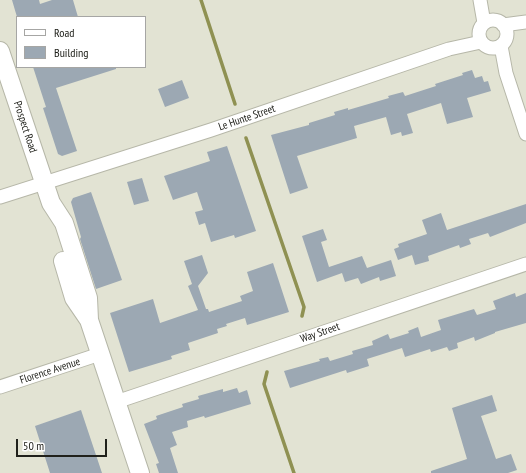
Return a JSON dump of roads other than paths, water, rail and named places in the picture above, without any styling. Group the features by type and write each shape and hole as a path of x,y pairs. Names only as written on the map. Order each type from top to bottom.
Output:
{"main road":[{"name":"Prospect Road","path":"0,51 51,203 64,224 88,298 89,320 140,473"}],"street":[{"path":"482,0 526,134"},
{"name":"Le Hunte Street","path":"0,197 211,130 526,22"},
{"name":"Way Street","path":"116,402 525,264"},
{"name":"Florence Avenue","path":"0,387 100,354"}],"waterway":[{"path":"201,0 235,104"},
{"path":"246,138 304,307 302,316"},
{"path":"267,372 264,384 294,473"}]}
